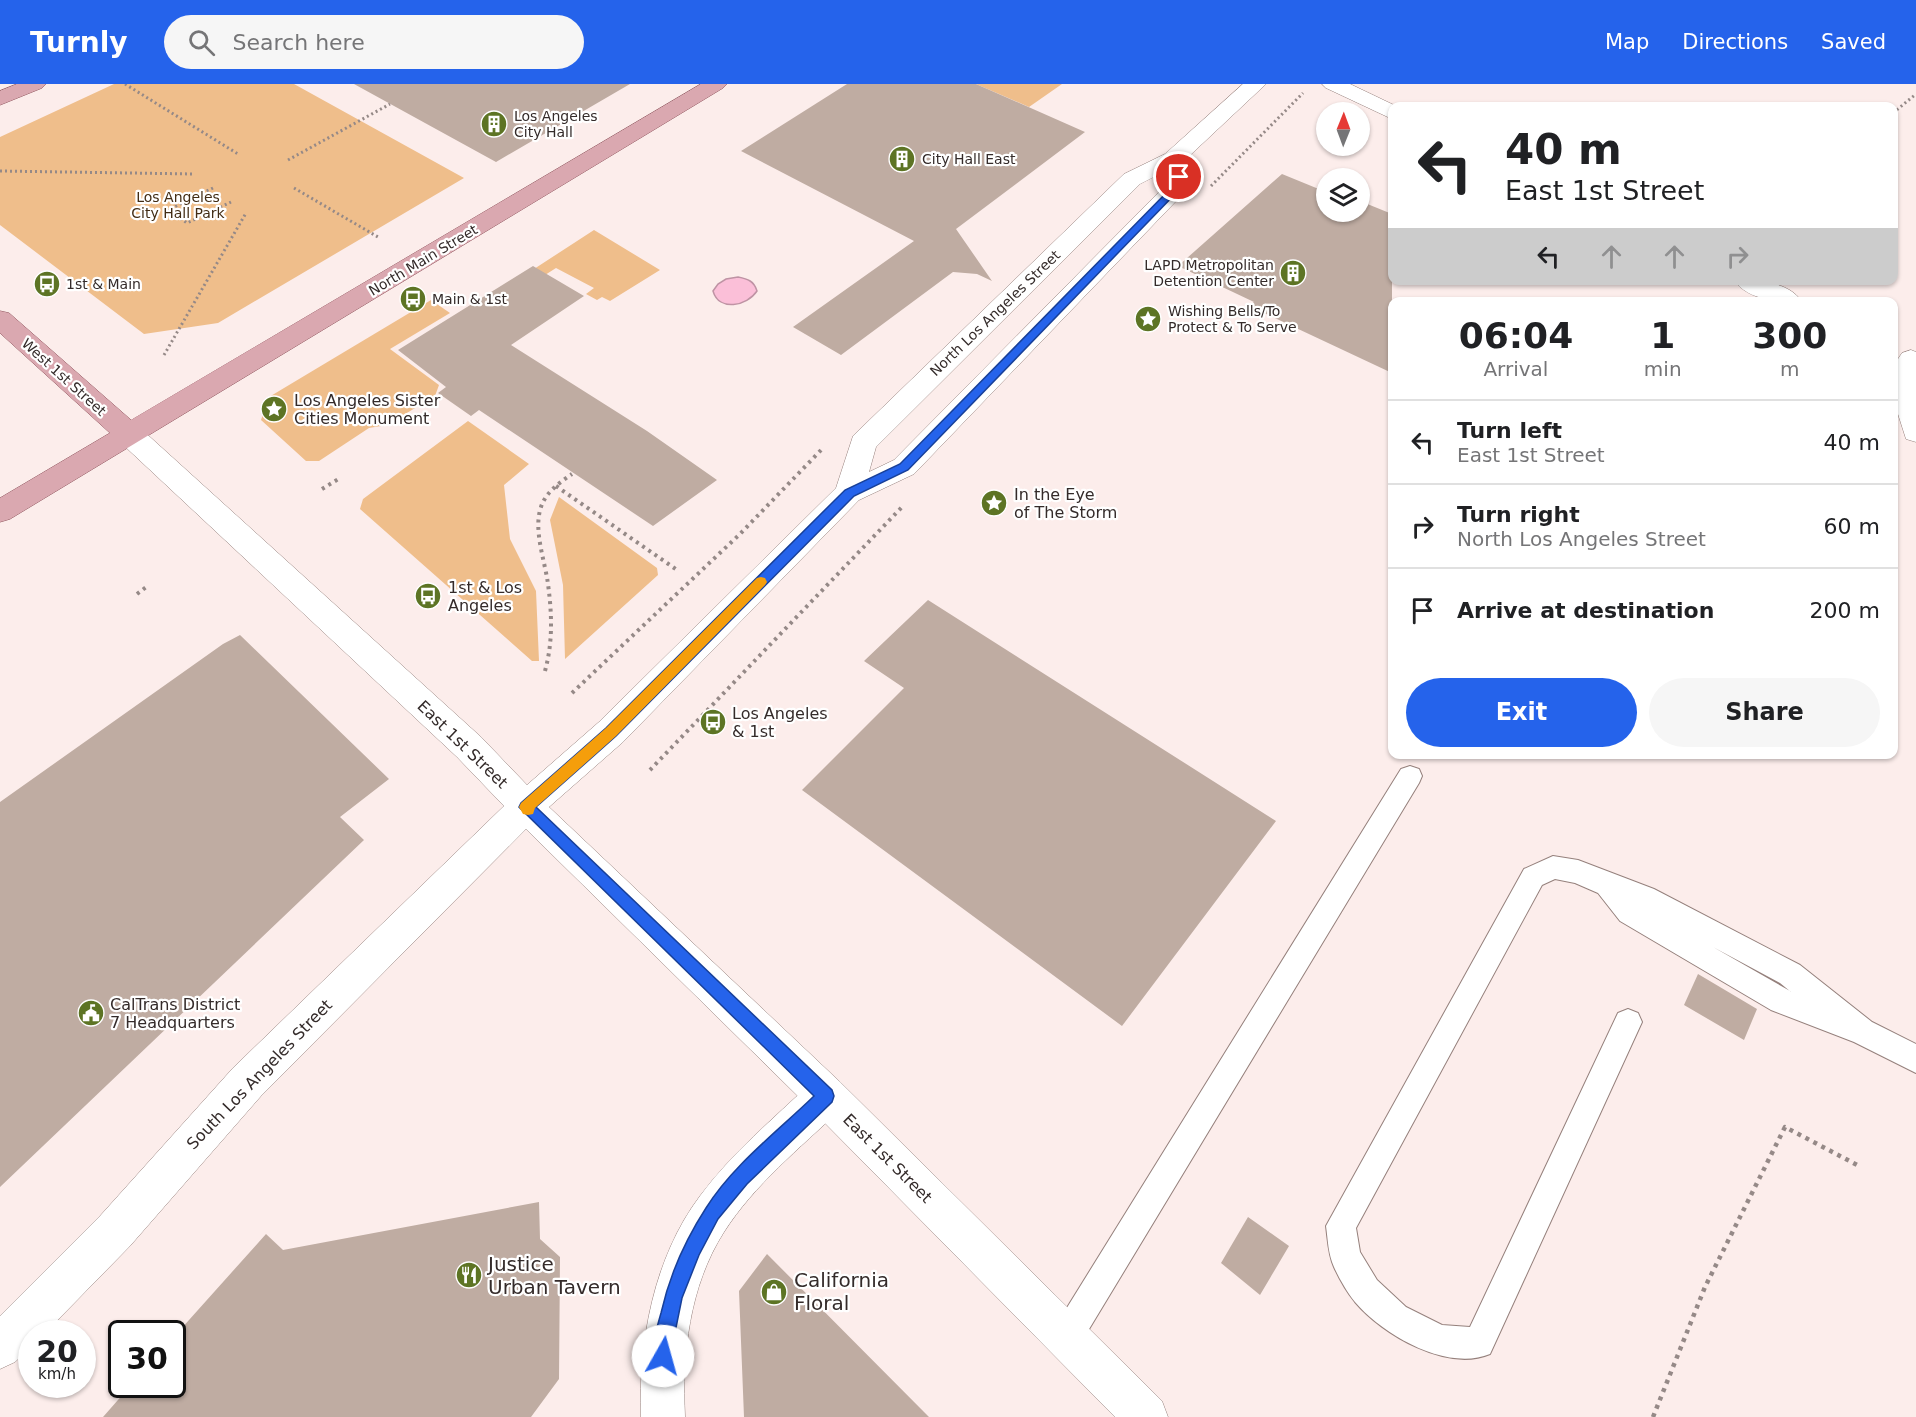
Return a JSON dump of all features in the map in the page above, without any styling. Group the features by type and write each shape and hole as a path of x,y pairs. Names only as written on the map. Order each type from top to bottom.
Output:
{"main road":[{"path":"0,99 34,84"},
{"name":"North Main Street","path":"0,511 716,84"},
{"name":"North Los Angeles Street","path":"849,493 862,443 1132,179 1173,159 1255,84"},
{"path":"1333,84 1388,110"},
{"path":"526,807 611,732 849,493 904,467 1173,191 1179,177 1173,159"},
{"path":"1756,285 1780,297"},
{"name":"West 1st Street","path":"0,319 129,434"},
{"path":"1907,357 1912,414 1916,432"},
{"name":"East 1st Street","path":"129,434 469,747 526,807 826,1096 1146,1417"},
{"name":"South Los Angeles Street","path":"0,1347 115,1231 247,1082 436,893 526,807"},
{"path":"663,1417 661,1392 664,1338 673,1298 693,1249 712,1213 741,1179 826,1096"}],"lane":[{"path":"1066,1338 1410,776"},
{"path":"1628,1022 1479,1343 1440,1341 1395,1318 1366,1291 1345,1257 1341,1226 1533,877 1553,867 1578,872 1607,885 1629,912 1780,1001 1862,1032 1916,1059"}],"path":[{"path":"125,84 238,154"},
{"path":"1281,114 1306,91"},
{"path":"1898,109 1916,94"},
{"path":"288,159 390,104"},
{"path":"0,171 195,174"},
{"path":"213,188 168,210 188,224 231,202"},
{"path":"294,188 378,237"},
{"path":"164,355 246,213"},
{"path":"545,671 550,658 549,590 539,520 540,508 547,495 572,474"},
{"path":"322,489 340,478"},
{"path":"556,486 677,570"},
{"path":"137,594 149,585"},
{"path":"1653,1417 1705,1287 1785,1127 1861,1167"}],"green space":[{"name":"Los Angeles City Hall Park","path":"114,84 294,84 464,178 218,323 144,334 0,225 0,137"},
{"path":"976,84 1062,84 1029,107"},
{"path":"594,230 660,270 610,301 602,297 597,300 586,294 594,288 556,268 545,275 534,269"},
{"path":"431,300 450,313 390,349 439,385 435,396 387,425 369,428 319,461 306,461 261,420 269,397"},
{"path":"468,421 529,464 504,485 510,539 536,591 539,661 532,661 360,509 363,499"},
{"path":"559,497 657,568 658,575 565,659 563,585 550,520"}],"shaded area":[{"path":"738,277 750,281 757,291 740,303 727,304 716,298 713,291 718,284 726,279"}],"building":[{"name":"Los Angeles City Hall","path":"354,84 630,84 496,162"},
{"name":"City Hall East","path":"847,84 976,84 1085,132 956,229 992,281 977,274 953,272 841,355 793,327 914,241 741,151"},
{"name":"LAPD Metropolitan Detention Center","path":"1282,174 1316,188 1316,222 1370,222 1370,205 1388,212 1388,285 1392,285 1392,297 1388,297 1388,371 1249,306 1254,302 1178,266"},
{"path":"533,266 584,296 511,345 647,431 717,480 653,526 479,410 471,416 438,393 446,387 398,350"},
{"path":"928,600 1276,821 1122,1026 802,790 904,688 864,661"},
{"name":"CalTrans District 7 Headquarters","path":"240,635 389,779 340,817 364,840 0,1187 0,802 223,644"},
{"path":"1698,974 1757,1009 1744,1040 1684,1005"},
{"path":"539,1202 540,1239 560,1257 559,1379 531,1417 103,1417 120,1398 186,1398 186,1323 266,1234 283,1250"},
{"path":"1248,1217 1289,1246 1260,1295 1221,1263"},
{"path":"767,1254 929,1417 744,1417 739,1291"}],"slow traffic":[{"path":"528,809 526,807 611,732 761,582"}],"place":[{"name":"Los Angeles City Hall","path":"494,124"},
{"name":"City Hall East","path":"902,159"},
{"name":"LAPD Metropolitan Detention Center","path":"1293,273"},
{"name":"1st & Main","path":"47,284"},
{"name":"Main & 1st","path":"413,299"},
{"name":"Wishing Bells/To Protect & To Serve","path":"1148,319"},
{"name":"Los Angeles Sister Cities Monument","path":"274,409"},
{"name":"In the Eye of The Storm","path":"994,503"},
{"name":"1st & Los Angeles","path":"428,596"},
{"name":"Los Angeles & 1st","path":"713,722"},
{"name":"CalTrans District 7 Headquarters","path":"91,1013"},
{"name":"Justice Urban Tavern","path":"469,1275"},
{"name":"California Floral","path":"774,1292"}],"route":[{"path":"663,1356 664,1338 673,1298 693,1249 712,1213 741,1179 826,1096 526,807 611,732 849,493 904,467 1031,334 1173,191 1179,177"}]}
